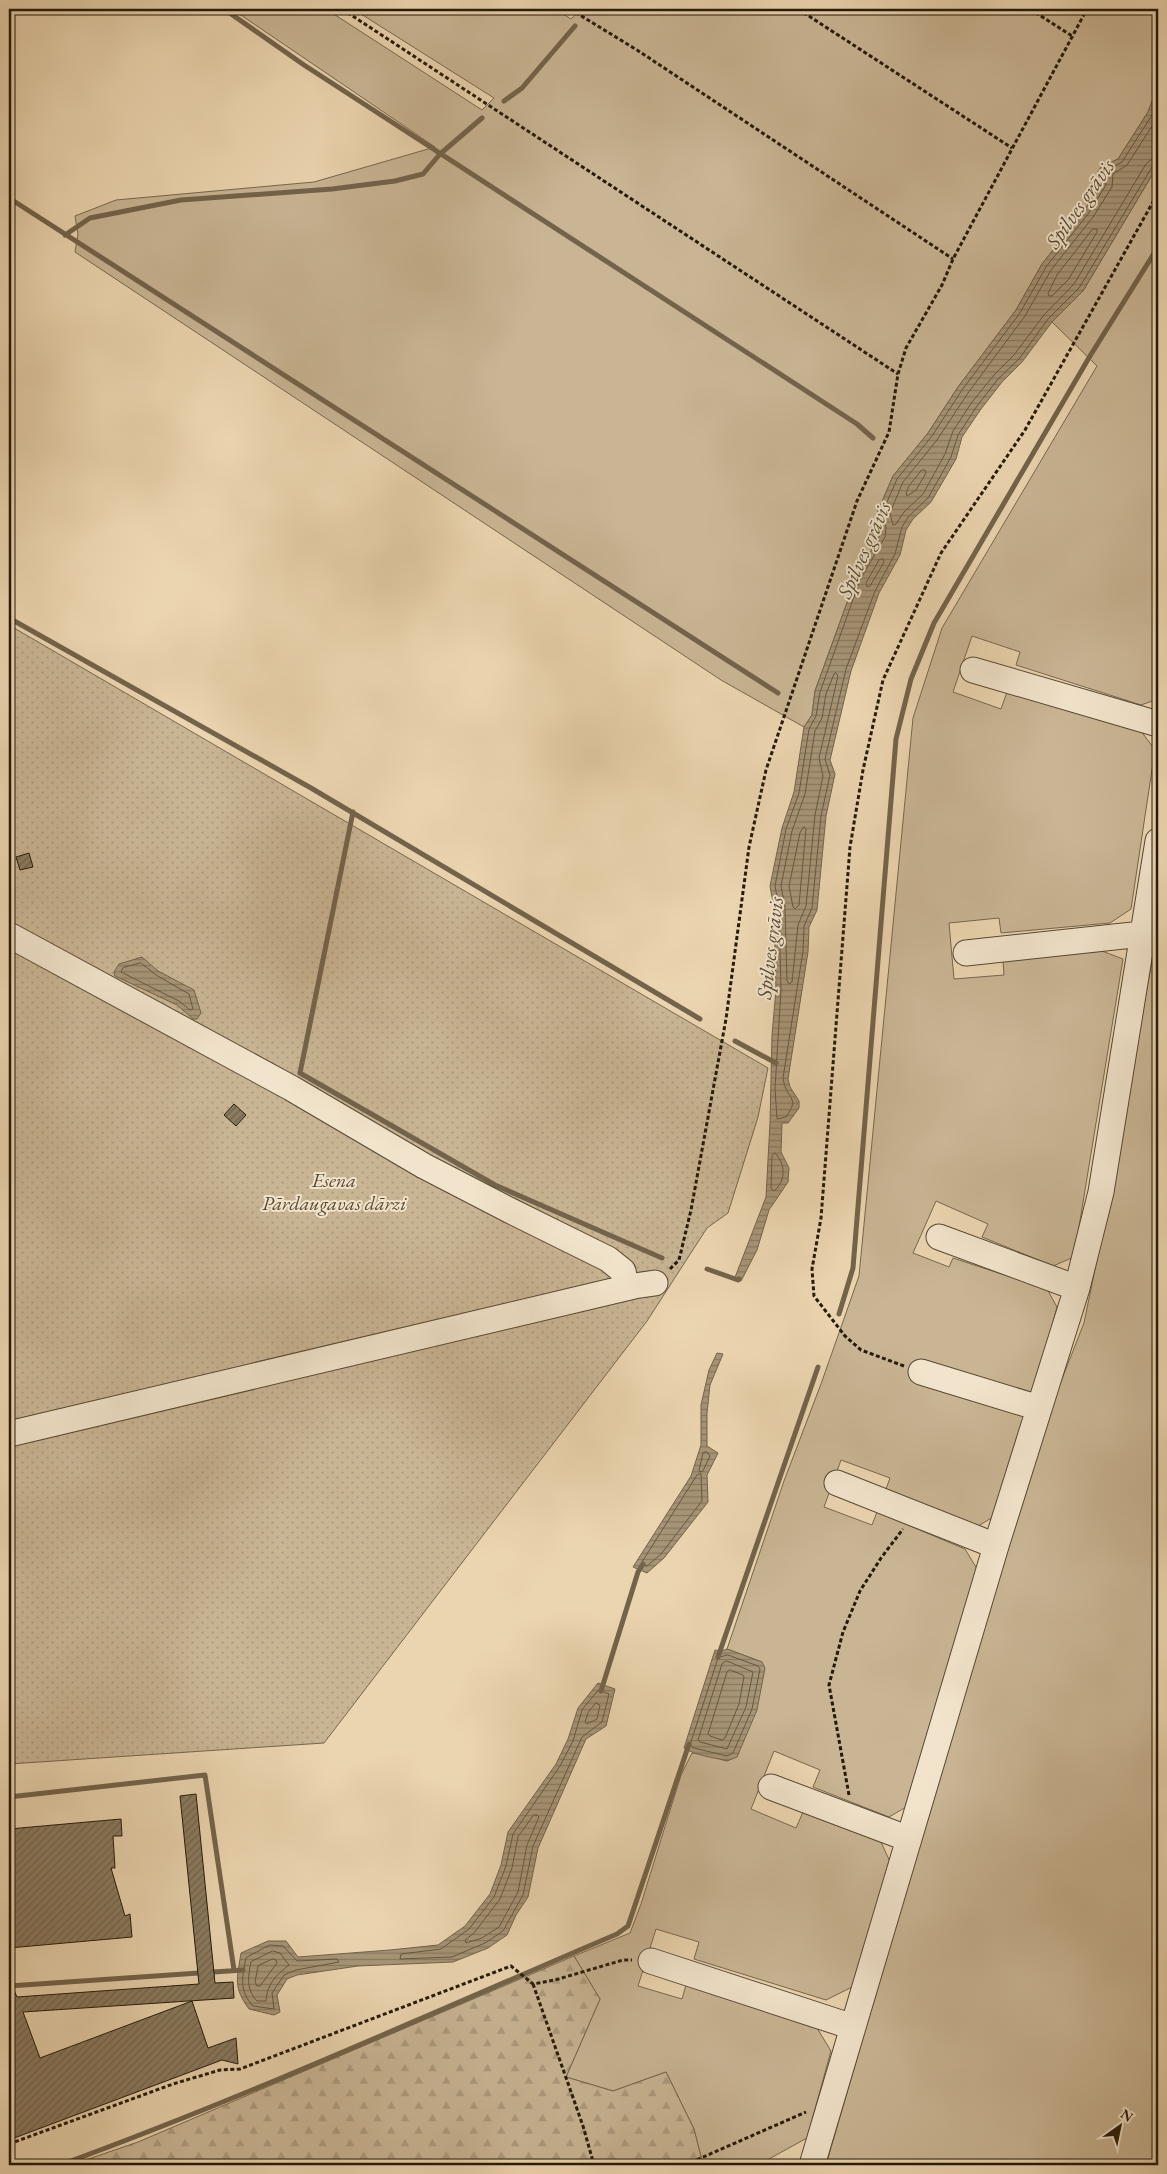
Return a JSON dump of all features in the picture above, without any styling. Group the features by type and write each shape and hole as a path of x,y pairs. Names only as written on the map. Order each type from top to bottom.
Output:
{"street":[{"path":"973,670 1158,724"},
{"path":"812,2165 996,1546 1077,1288 1101,1192 1158,841"},
{"path":"966,953 1142,934"},
{"path":"9,935 291,1088 424,1166 608,1259 623,1271 625,1281 620,1289"},
{"path":"939,1237 1077,1288"},
{"path":"9,1434 620,1289 655,1283"},
{"path":"921,1372 1039,1408"},
{"path":"837,1483 996,1546"},
{"path":"770,1787 909,1839"},
{"path":"651,1960 853,2027"}],"path":[{"path":"342,9 348,10 898,374"},
{"path":"570,9 637,50 953,259"},
{"path":"798,9 1012,148"},
{"path":"1030,9 1072,36"},
{"path":"655,1283 679,1260 691,1210 726,1019 749,847 766,770 857,501 889,432 898,374 906,348 942,285 953,259 1087,9"},
{"path":"921,1372 860,1350 845,1336 814,1296 812,1269 821,1218 850,847 863,770 883,680 941,553 1024,430 1158,193"},
{"path":"857,1820 851,1802 830,1686 843,1632 860,1591 881,1558 915,1515"},
{"path":"533,1984 555,1980 623,1960 651,1960"},
{"path":"9,2144 173,2084 220,2070 240,2069 511,1966 533,1984 583,2126 594,2165"},
{"path":"685,2165 832,2100"}],"green space":[{"path":"232,9 326,9 482,110 494,98 361,14 364,9 555,9 571,19 581,9 1158,9 1158,86 1148,112 1118,159 1101,167 1098,172 1102,182 1084,211 1042,264 1016,310 958,387 928,433 893,476 878,511 881,528 880,535 856,578 815,691 812,715 804,727 721,680 75,252 78,234 75,216 116,200 314,182 435,147"},
{"path":"1158,165 1158,699 1141,705 1016,665 1020,652 972,636 953,692 1001,709 1007,692 1141,731 1155,750 1131,909 1110,923 1001,933 999,918 949,923 954,979 1004,975 1003,961 1102,951 1123,959 1074,1257 1053,1266 982,1237 988,1224 936,1201 913,1253 949,1267 953,1258 1047,1289 1057,1307 1038,1382 993,1517 975,1528 886,1489 890,1478 841,1460 824,1507 872,1525 877,1512 965,1549 979,1572 908,1806 889,1817 813,1787 820,1770 774,1751 751,1809 796,1828 803,1812 881,1842 891,1864 852,1987 826,2000 694,1959 699,1942 656,1929 638,1986 682,1999 686,1985 817,2028 831,2051 807,2138 758,2165 703,2165 694,2129 666,2072 613,2091 566,2077 600,1999 574,1956 630,1933 641,1904 681,1775 692,1753 706,1754 727,1761 762,1662 727,1649 784,1481 859,1276 913,718 942,628 1097,366 1052,322 1083,291"},
{"name":"Esena Pārdaugavas dārzi","path":"9,625 768,1068 758,1117 728,1213 707,1228 647,1321 324,1743 9,1764"},
{"path":"1158,927 1158,2165 826,2165 1007,1542 1045,1422 1084,1323 1108,1206"},
{"path":"574,1956 600,1999 566,2077 613,2091 666,2072 694,2129 703,2165 71,2165 138,2142"}],"water":[{"path":"1158,86 1158,165 1083,291 1052,322 1022,362 1002,382 962,437 956,459 931,502 913,519 906,530 900,555 879,593 851,671 830,760 835,774 826,816 817,910 809,927 808,952 788,1079 790,1087 799,1101 799,1108 788,1123 782,1123 781,1152 789,1168 788,1182 769,1210 757,1250 741,1281 734,1280 766,1197 772,1035 776,990 774,908 770,886 782,828 794,792 804,727 812,715 815,691 856,578 880,535 881,528 878,511 893,476 928,433 958,387 1016,310 1042,264 1084,211 1102,182 1098,172 1101,167 1118,159 1148,112"},
{"path":"142,957 158,971 194,990 201,1013 197,1019 193,1019 177,1005 115,976 114,972 119,964"},
{"path":"717,1353 723,1354 710,1385 707,1413 707,1446 718,1453 707,1475 708,1502 664,1558 647,1573 633,1567 691,1476 701,1445 701,1405 709,1370"},
{"path":"727,1649 762,1662 765,1668 757,1710 737,1757 727,1761 699,1755 684,1748 715,1650"},
{"path":"598,1683 615,1689 606,1726 586,1739 538,1848 528,1897 516,1915 507,1935 488,1948 453,1962 358,1966 297,1975 287,1979 277,1995 280,2012 274,2015 249,2009 238,1988 238,1970 241,1953 268,1941 286,1941 298,1957 390,1950 438,1945 465,1926 490,1894 501,1865 508,1832 556,1764 568,1739 578,1708"}],"building":[{"path":"29,853 33,867 20,870 16,857"},
{"path":"234,1104 246,1115 236,1126 224,1115"},
{"path":"196,1794 215,1983 233,1982 234,1998 23,2012 40,2058 192,2001 208,2048 236,2038 238,2064 222,2060 9,2140 9,1979 17,1997 199,1984 180,1796"},
{"path":"121,1819 122,1836 113,1836 115,1868 111,1868 125,1916 130,1914 132,1937 9,1948 9,1829"}],"waterway":[{"path":"224,9 304,65 857,424 873,438"},
{"path":"588,11 594,9"},
{"path":"504,101 522,88 575,26"},
{"path":"65,235 90,218 181,200 332,189 395,181 423,174 440,154 482,118"},
{"path":"9,198 778,693"},
{"path":"839,1314 853,1268 896,739 911,679 934,623 1090,356 1158,247"},
{"path":"9,618 311,788 700,1019"},
{"path":"353,812 300,1073 495,1185 662,1258"},
{"path":"735,1041 776,1063"},
{"path":"707,1269 739,1279"},
{"path":"718,1657 818,1367"},
{"path":"601,1691 638,1572 643,1564"},
{"path":"60,2165 131,2139 271,2082 617,1934 628,1926 689,1744"},
{"path":"9,1797 205,1775 234,1970"},
{"path":"9,1986 243,1970"}],"water label":[{"name":"Spilves grāvis","path":"1080,204"},
{"name":"Spilves grāvis","path":"864,550"},
{"name":"Spilves grāvis","path":"770,948"}]}
